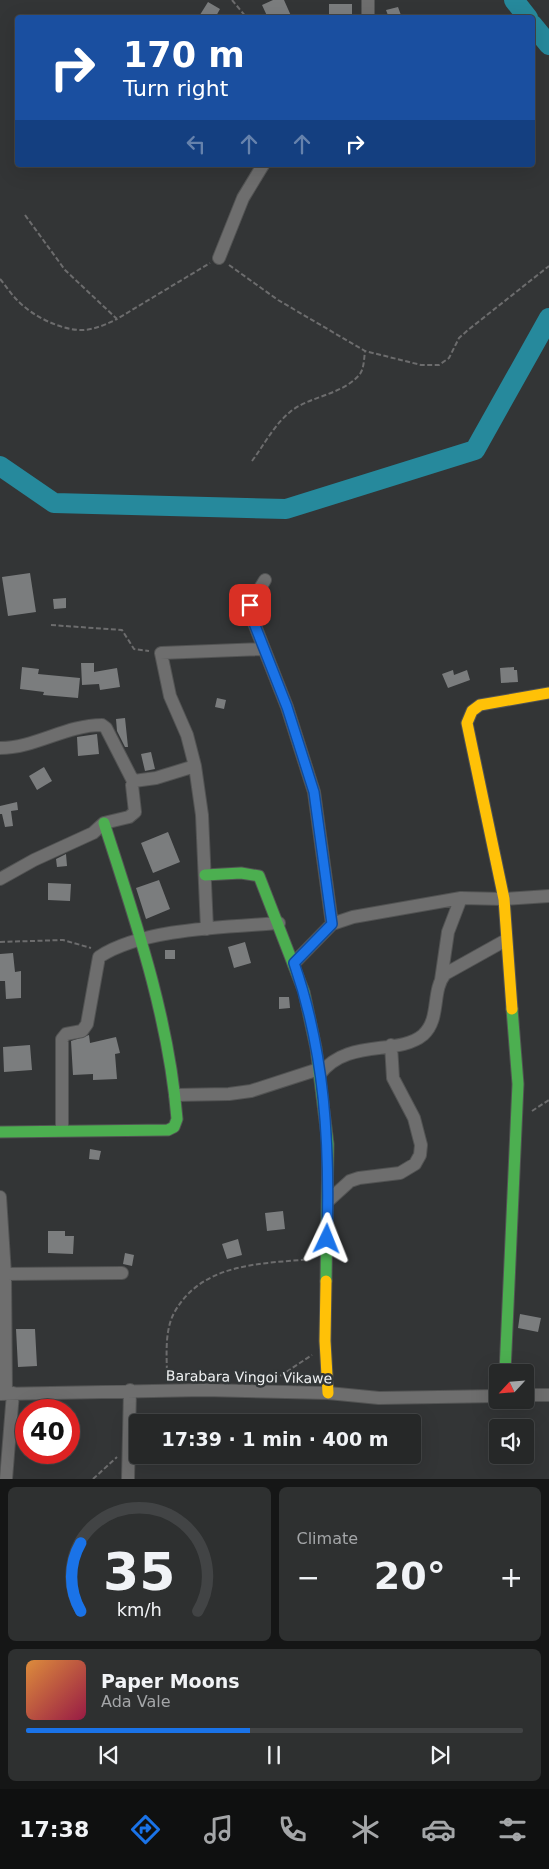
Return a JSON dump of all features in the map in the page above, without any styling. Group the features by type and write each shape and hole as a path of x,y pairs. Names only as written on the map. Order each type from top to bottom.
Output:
{"street":[{"path":"368,0 368,15"},
{"path":"220,258 243,198 262,167"},
{"path":"265,580 250,605 263,650 287,707 314,792 332,924"},
{"path":"207,929 202,815 195,766 187,735 170,696 161,653 263,650"},
{"path":"505,1364 518,1120 518,1084 504,899 467,723 472,711 480,705 549,693"},
{"path":"0,748 17,748 72,730 102,725 106,728 133,781 133,814 104,824 93,833 34,860 0,879"},
{"path":"133,781 156,778 195,766"},
{"path":"0,1132 168,1130 174,1127 177,1119 176,1095 141,939 104,824"},
{"path":"205,876 246,874 259,876 279,923 308,1002 328,1144 326,1258 328,1393"},
{"path":"294,963 332,924 381,911 461,898 504,899 549,896"},
{"path":"176,1095 229,1094 251,1091 319,1071 342,1056 408,1042 424,1034 434,1015 448,932 461,898"},
{"path":"62,1130 62,1039 66,1034 82,1031 86,1024 99,957 120,946 141,939 207,929 279,923"},
{"path":"440,980 452,969 506,940"},
{"path":"328,1202 350,1181 359,1178 400,1173 416,1164 420,1155 421,1144 414,1118 394,1078 391,1045"},
{"path":"0,1197 5,1274 6,1479"},
{"path":"5,1274 122,1273"},
{"path":"130,1390 130,1414"},
{"name":"Barabara Vingoi Vikawe","path":"6,1394 166,1390 328,1393 379,1398 489,1396"},
{"path":"534,1395 549,1394"},
{"path":"128,1479 129,1444"}],"path":[{"path":"232,0 245,15"},
{"path":"25,215 65,270 117,319"},
{"path":"0,279 24,306 37,315 63,327 83,330 102,326 117,319 220,258 278,300 365,351 431,366 445,362 459,338 549,266"},
{"path":"252,461 278,424 291,411 339,389 359,375 365,351"},
{"path":"51,625 122,630 134,649 161,653"},
{"path":"0,942 63,940 94,948"},
{"path":"518,1120 549,1100"},
{"path":"166,1390 168,1334 174,1314 187,1297 206,1280 236,1267 326,1258"},
{"path":"274,1380 305,1361 326,1341"},
{"path":"94,1479 106,1470 129,1444"}],"building":[{"path":"273,0 284,0 291,15 267,15 262,5"},
{"path":"208,2 220,9 217,15 200,15"},
{"path":"329,4 352,4 352,15 329,15"},
{"path":"398,7 401,15 388,15 386,10"},
{"path":"30,573 36,612 8,616 2,577"},
{"path":"66,598 66,608 54,609 53,599"},
{"path":"81,663 94,663 94,672 117,668 120,687 100,690 99,684 82,685"},
{"path":"22,667 39,669 38,674 80,678 78,698 43,695 44,692 20,689"},
{"path":"514,667 514,670 517,670 518,682 501,683 500,668"},
{"path":"453,670 454,675 467,670 470,680 448,688 442,674"},
{"path":"217,698 226,700 224,709 215,707"},
{"path":"125,718 128,747 125,747 117,731 116,719"},
{"path":"97,734 99,754 78,756 77,737"},
{"path":"151,752 155,769 145,771 141,754"},
{"path":"44,767 52,781 37,790 29,776"},
{"path":"17,802 18,810 11,811 13,826 5,827 2,814 0,814 0,806"},
{"path":"168,832 180,862 153,873 141,843"},
{"path":"66,854 67,866 57,867 56,859"},
{"path":"159,880 170,909 146,919 136,888"},
{"path":"48,883 71,884 70,901 48,900"},
{"path":"245,942 251,963 234,968 228,947"},
{"path":"165,950 175,950 175,959 165,959"},
{"path":"13,953 15,972 21,971 21,998 6,999 5,981 0,981 0,954"},
{"path":"279,997 289,997 290,1008 279,1009"},
{"path":"89,1035 90,1043 116,1037 120,1053 115,1054 117,1079 93,1080 93,1074 73,1075 71,1041"},
{"path":"30,1045 32,1070 4,1072 3,1047"},
{"path":"90,1149 101,1151 99,1160 89,1159"},
{"path":"283,1211 285,1229 267,1231 265,1213"},
{"path":"48,1231 65,1231 65,1236 74,1236 73,1254 48,1253"},
{"path":"238,1239 242,1255 227,1259 222,1244"},
{"path":"125,1253 134,1255 132,1266 123,1264"},
{"path":"520,1314 541,1318 538,1332 518,1328"},
{"path":"16,1329 35,1329 37,1366 18,1367"}],"waterway":[{"path":"514,0 526,15"},
{"path":"535,28 549,45"},
{"path":"0,466 54,503 286,509 475,450 549,318"}],"traffic: fast":[{"path":"0,1132 168,1130 174,1127 177,1119 173,1081 159,1006 139,932 104,823"},
{"path":"205,875 241,873 259,876 304,992 316,1048 328,1144 326,1281"},
{"path":"505,1364 518,1084 512,1009"}],"traffic: slow":[{"path":"512,1009 504,899 467,723 472,711 480,705 549,693"},
{"path":"326,1281 325,1341 328,1393"}],"route":[{"path":"250,605 252,618 287,707 314,792 332,924 294,963 308,1002 312,1020 326,1122 328,1144 327,1239"}]}
